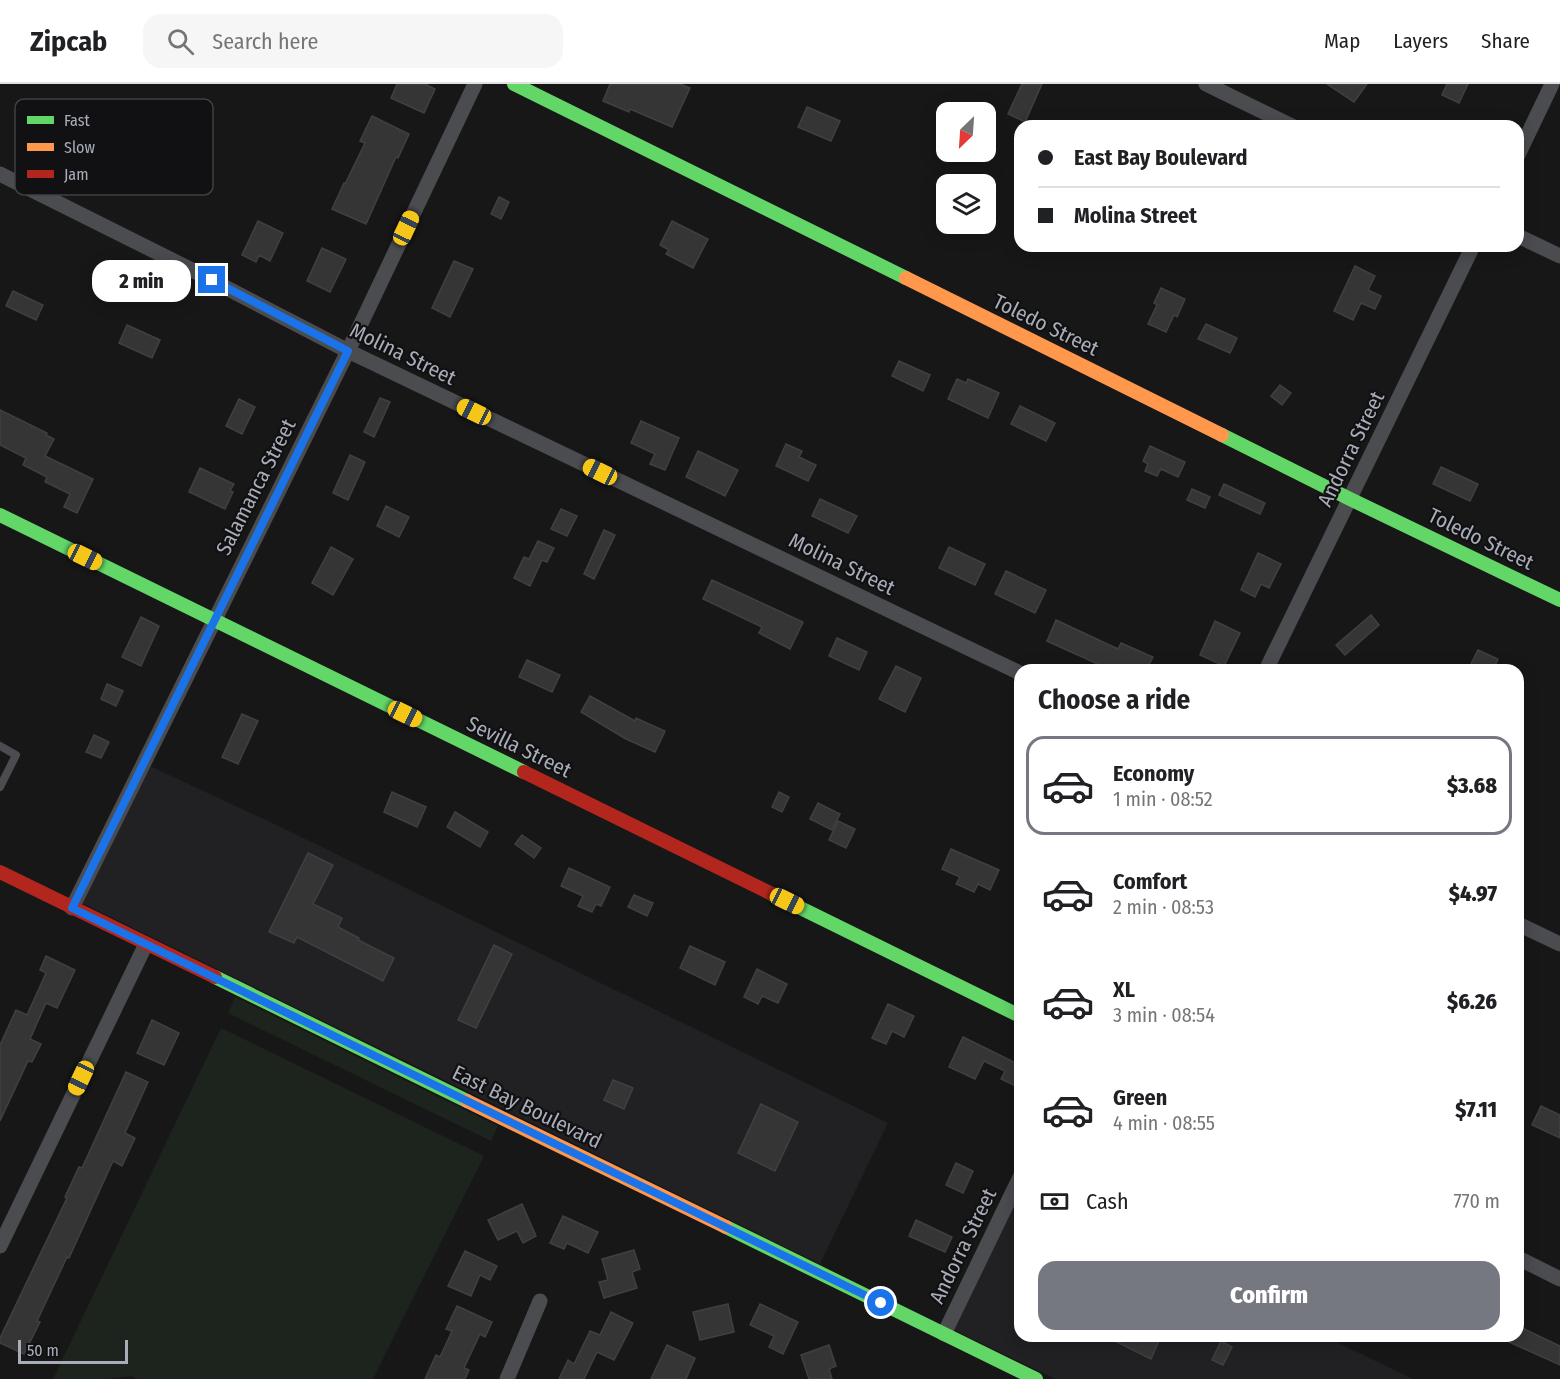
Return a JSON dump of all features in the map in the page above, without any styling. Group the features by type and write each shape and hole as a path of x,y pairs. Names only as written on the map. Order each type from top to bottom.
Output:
{"street":[{"name":"Salamanca Street","path":"72,908 348,351 475,84"},
{"name":"Toledo Street","path":"514,84 1350,499 1560,600"},
{"path":"1206,84 1280,120"},
{"path":"1524,142 1552,84"},
{"name":"Molina Street","path":"0,174 15,182"},
{"name":"Molina Street","path":"42,195 348,351 1014,670"},
{"path":"1524,239 1560,256"},
{"name":"Andorra Street","path":"1269,664 1470,252"},
{"name":"Sevilla Street","path":"0,515 1014,1013"},
{"name":"East Bay Boulevard","path":"0,872 1036,1379"},
{"path":"1524,927 1560,944"},
{"path":"0,1246 146,944"},
{"name":"Andorra Street","path":"944,1334 1014,1189"},
{"path":"1524,1261 1560,1279"},
{"path":"507,1379 540,1301"}],"lane":[{"path":"0,746 16,755 0,787"}],"shaded area":[{"path":"150,766 285,829 888,1123 820,1264 82,903"},
{"path":"235,997 498,1126 491,1141 228,1013"},
{"path":"221,1028 484,1156 373,1379 137,1379 132,1376 105,1379 53,1379"},
{"path":"1014,1206 1014,1342 1336,1342 1413,1379 1055,1379 954,1330"}],"building":[{"path":"397,84 425,84 435,89 424,113 391,98"},
{"path":"610,84 680,84 690,88 672,127 630,109 629,112 603,101"},
{"path":"1022,84 1042,84 1026,120 1008,114"},
{"path":"1327,84 1367,84 1354,102"},
{"path":"1447,84 1468,84 1459,103 1442,95"},
{"path":"807,107 840,121 831,141 798,127"},
{"path":"372,116 409,134 398,158 396,157 366,224 332,209 365,143 360,141"},
{"path":"499,197 509,202 501,219 491,214"},
{"path":"258,221 283,233 270,261 259,255 256,262 242,255"},
{"path":"672,221 708,239 693,268 666,254 669,250 660,245"},
{"path":"322,248 346,259 330,292 307,281"},
{"path":"454,261 473,269 450,317 432,308"},
{"path":"1355,266 1375,276 1368,290 1381,296 1375,309 1361,303 1353,320 1334,311"},
{"path":"1161,288 1185,299 1177,317 1174,315 1166,332 1148,324 1157,305 1154,303"},
{"path":"13,291 43,305 36,320 6,306"},
{"path":"1206,324 1237,338 1230,353 1198,339"},
{"path":"127,325 160,340 152,358 119,343"},
{"path":"899,361 930,375 923,391 892,376"},
{"path":"957,379 966,383 968,379 999,393 988,418 948,399"},
{"path":"1280,385 1291,393 1282,405 1271,396"},
{"path":"380,398 390,402 374,437 364,432"},
{"path":"239,399 255,407 242,434 226,426"},
{"path":"1020,406 1055,423 1046,441 1011,424"},
{"path":"0,410 47,433 46,435 54,439 45,456 93,479 77,513 64,507 70,494 45,482 47,477 23,465 26,458 0,445"},
{"path":"641,421 679,438 665,470 650,464 655,454 631,443"},
{"path":"786,444 802,451 799,457 816,465 808,481 776,466"},
{"path":"1150,446 1185,462 1178,477 1161,469 1157,476 1145,471 1148,464 1143,461"},
{"path":"698,451 738,470 725,496 686,477"},
{"path":"350,455 365,462 348,500 333,493"},
{"path":"1441,467 1478,484 1470,501 1433,484"},
{"path":"200,468 234,484 225,509 189,492"},
{"path":"1224,484 1265,503 1260,514 1219,495"},
{"path":"1192,489 1210,497 1205,508 1187,500"},
{"path":"820,499 857,516 848,533 812,516"},
{"path":"386,506 409,517 399,537 377,526"},
{"path":"561,509 577,516 567,536 551,529"},
{"path":"604,530 615,535 594,579 584,574"},
{"path":"538,541 554,548 547,562 542,560 530,586 514,578 524,557 529,559"},
{"path":"331,547 353,559 333,595 312,583"},
{"path":"949,547 985,564 975,585 939,568"},
{"path":"1258,553 1281,564 1269,588 1261,584 1255,597 1241,590"},
{"path":"1006,571 1046,590 1035,613 995,594"},
{"path":"712,580 803,622 790,649 759,633 762,627 703,599"},
{"path":"1371,615 1379,625 1345,655 1336,645"},
{"path":"141,617 159,626 141,666 122,657"},
{"path":"1056,620 1118,649 1121,643 1153,657 1149,664 1098,664 1047,641"},
{"path":"1215,621 1240,633 1225,664 1220,664 1200,655"},
{"path":"837,638 867,652 859,670 829,656"},
{"path":"1478,650 1498,659 1496,664 1471,664"},
{"path":"527,660 560,675 552,692 519,677"},
{"path":"896,666 921,678 905,712 879,699"},
{"path":"107,684 123,691 116,706 101,699"},
{"path":"590,696 635,721 636,718 665,731 655,752 626,739 581,712"},
{"path":"242,714 258,721 238,764 222,757"},
{"path":"94,735 109,742 101,758 86,752"},
{"path":"392,792 426,807 417,827 384,812"},
{"path":"779,792 789,797 782,812 772,807"},
{"path":"818,803 840,814 832,830 810,819"},
{"path":"455,812 488,832 480,847 447,827"},
{"path":"838,821 855,829 846,848 829,840"},
{"path":"522,835 541,848 534,858 515,844"},
{"path":"951,849 999,870 990,890 978,884 974,892 956,884 960,877 942,869"},
{"path":"308,853 333,865 313,904 342,918 338,927 394,958 383,981 297,937 294,943 269,932"},
{"path":"569,868 610,887 601,906 596,904 592,912 578,906 583,896 561,886"},
{"path":"634,895 653,903 647,916 628,907"},
{"path":"494,945 512,954 476,1028 458,1020"},
{"path":"690,946 725,962 715,985 680,968"},
{"path":"46,956 75,970 57,1008 46,1003 30,1039 41,1044 32,1062 28,1061 0,1121 0,1045 16,1010 27,1015 46,973 40,970"},
{"path":"757,969 787,984 778,1003 762,996 758,1004 744,997"},
{"path":"888,1004 914,1016 904,1037 892,1031 886,1044 872,1038"},
{"path":"152,1020 179,1033 164,1065 137,1053"},
{"path":"963,1037 1014,1062 1014,1085 1001,1079 1005,1071 984,1061 975,1079 949,1067"},
{"path":"126,1072 148,1082 125,1133 135,1138 122,1166 113,1161 69,1258 67,1257 37,1321 40,1322 24,1354 0,1343 0,1338 67,1198 65,1197 79,1167 82,1168"},
{"path":"613,1080 633,1088 624,1109 604,1100"},
{"path":"761,1104 798,1122 775,1171 738,1153"},
{"path":"1541,1106 1560,1115 1560,1138 1532,1125"},
{"path":"956,1163 973,1171 963,1193 946,1185"},
{"path":"522,1204 536,1236 523,1243 517,1231 498,1240 488,1220"},
{"path":"563,1216 598,1232 588,1253 567,1243 564,1249 550,1243"},
{"path":"916,1220 952,1237 945,1252 909,1236"},
{"path":"634,1250 640,1269 632,1272 637,1288 604,1298 599,1282 608,1280 602,1259"},
{"path":"465,1251 497,1266 490,1280 480,1275 471,1296 448,1286"},
{"path":"728,1304 734,1332 700,1340 693,1312"},
{"path":"760,1304 798,1322 783,1354 769,1347 774,1336 750,1325"},
{"path":"457,1306 492,1322 485,1337 480,1334 464,1368 469,1370 465,1379 425,1379 436,1355 440,1357 452,1331 446,1329"},
{"path":"611,1312 633,1323 614,1360 597,1352 584,1379 559,1379 568,1360 574,1364 590,1331 600,1335"},
{"path":"1524,1329 1560,1346 1560,1365 1509,1342 1524,1342"},
{"path":"1117,1342 1158,1342 1151,1359"},
{"path":"1221,1342 1232,1347 1223,1365 1212,1360"},
{"path":"667,1345 695,1358 686,1379 651,1379"},
{"path":"829,1345 836,1366 829,1369 832,1379 809,1379 801,1355"}],"traffic: fast":[{"path":"514,84 906,278"},
{"path":"1222,435 1560,600"},
{"path":"0,515 524,772"},
{"path":"772,894 1014,1013"},
{"path":"215,977 467,1101"},
{"path":"726,1227 1036,1379"}],"traffic: slow":[{"path":"906,278 1222,435"},
{"path":"467,1101 726,1227"}],"traffic: jam":[{"path":"524,772 772,894"},
{"path":"0,872 215,977"}],"route":[{"path":"212,280 348,351 72,908 881,1303"}]}
